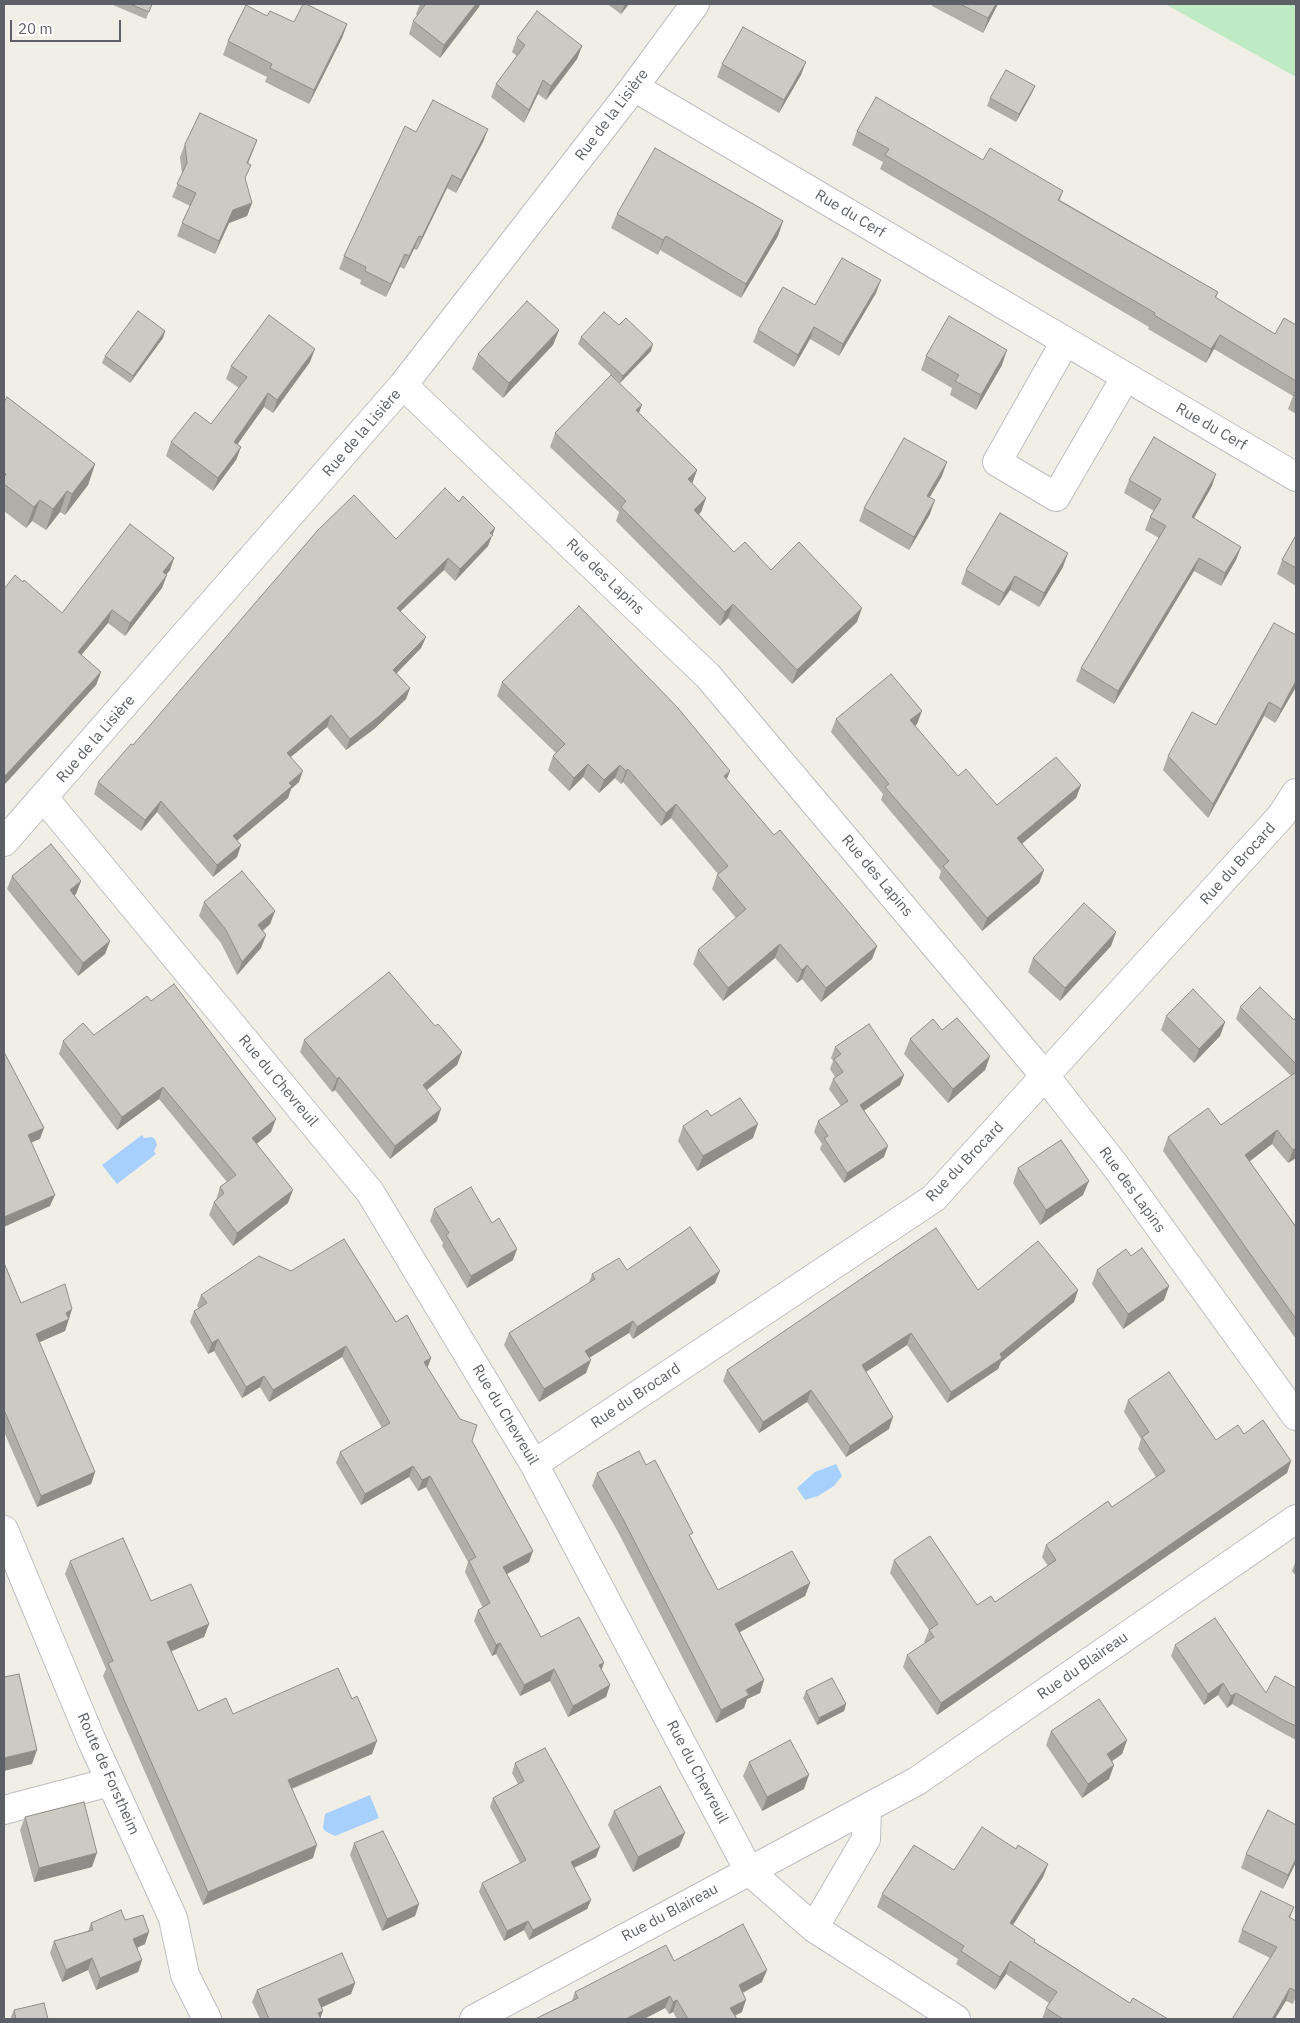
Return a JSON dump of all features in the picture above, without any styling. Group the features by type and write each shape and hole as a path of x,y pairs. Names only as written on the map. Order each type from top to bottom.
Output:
{"street":[{"name":"Rue de la Lisière","path":"4,842 403,385 634,87 695,4"},
{"name":"Rue du Cerf","path":"634,87 1296,477"},
{"path":"1065,342 997,462 1056,497 1125,378"},
{"name":"Rue des Lapins","path":"403,385 708,676 1045,1076 1114,1164 1296,1416"},
{"name":"Rue du Brocard","path":"534,1464 934,1198 1281,816 1296,793"},
{"name":"Rue du Chevreuil","path":"44,798 370,1192 534,1464 749,1871 814,1928 956,2019"},
{"name":"Rue du Blaireau","path":"474,2019 916,1782 1296,1519"},
{"name":"Route de Forstheim","path":"4,1530 110,1782 172,1918 185,1975 207,2019"},
{"path":"4,1810 110,1782"},
{"path":"814,1928 866,1839 867,1808"}],"green space":[{"path":"1165,4 1296,4 1296,77"}],"water":[{"path":"142,1135 144,1138 151,1137 155,1139 157,1145 154,1151 156,1154 117,1184 102,1165"},
{"path":"836,1464 842,1476 834,1486 818,1496 805,1500 797,1488 815,1472"},
{"path":"370,1795 379,1818 335,1836 325,1831 323,1828 325,1814"}],"building":[{"path":"130,4 152,4 149,12"},
{"path":"303,4 347,24 314,90 270,68 272,64 228,41 246,5 267,16 270,11 294,22"},
{"path":"423,4 476,4 444,45 413,21 425,5"},
{"path":"960,4 996,4 988,18"},
{"path":"537,11 582,46 551,86 543,80 529,110 496,84 525,45 517,38"},
{"path":"743,27 806,62 784,100 722,64"},
{"path":"1006,70 1035,86 1019,114 990,98"},
{"path":"876,97 983,160 990,148 1063,191 1058,200 1218,292 1215,297 1275,334 1284,318 1296,325 1296,381 1220,335 1211,349 1154,315 1155,313 885,155 889,149 857,131"},
{"path":"433,100 488,129 461,180 452,175 422,237 419,236 409,256 405,254 391,284 365,271 366,267 344,256 405,126 416,132"},
{"path":"200,113 257,140 247,163 251,165 245,178 252,203 233,210 219,241 182,223 196,193 177,184 187,163 185,144"},
{"path":"655,148 783,221 746,284 666,236 663,240 617,214"},
{"path":"842,258 881,280 843,344 814,327 798,355 758,330 783,287 815,305"},
{"path":"527,301 559,330 509,383 478,354"},
{"path":"138,311 165,331 133,376 105,356"},
{"path":"604,312 619,325 626,318 653,344 623,376 581,337"},
{"path":"269,315 315,349 277,400 268,393 234,442 241,447 218,478 171,442 195,412 211,424 247,377 231,366"},
{"path":"949,316 1007,350 981,395 955,381 959,375 926,356"},
{"path":"611,375 642,405 636,410 697,470 688,479 706,498 694,510 734,552 745,542 771,570 799,542 862,608 797,670 733,604 725,612 621,507 626,501 555,433"},
{"path":"7,397 95,464 72,494 67,491 53,509 40,500 34,507 4,484 6,474 4,472 4,402"},
{"path":"1154,437 1216,474 1192,517 1241,547 1225,573 1199,558 1118,691 1081,668 1166,526 1150,517 1161,499 1129,480"},
{"path":"904,438 947,462 927,496 935,500 914,537 864,508"},
{"path":"445,488 459,502 463,496 495,528 490,533 493,535 460,569 448,558 397,608 426,637 393,670 410,688 350,739 331,715 287,753 303,771 289,783 292,786 233,836 241,845 217,865 161,801 145,820 98,782 131,744 133,745 318,530 354,495 396,539"},
{"path":"1000,513 1068,553 1044,593 1015,576 1004,593 966,570"},
{"path":"130,524 174,558 163,572 167,575 130,623 112,610 78,652 101,672 4,777 4,589 15,575 23,582 24,580 62,613"},
{"path":"1296,535 1296,568 1282,560"},
{"path":"579,606 678,708 730,771 724,776 774,835 780,830 877,946 826,988 807,965 802,970 780,944 728,988 698,950 746,909 717,875 728,866 676,804 666,813 628,769 626,771 620,765 604,780 588,764 574,778 553,756 565,744 502,682"},
{"path":"1274,623 1296,635 1296,681 1281,709 1269,702 1213,804 1168,756 1192,712 1216,725"},
{"path":"891,674 922,711 910,720 958,776 966,769 997,805 1056,757 1081,785 1017,838 1044,870 987,918 943,866 949,861 885,787 889,784 836,719"},
{"path":"51,844 81,881 70,890 110,941 83,963 12,876"},
{"path":"242,871 275,911 258,925 266,935 242,962 226,930 204,902"},
{"path":"1084,903 1116,932 1065,988 1033,958"},
{"path":"389,972 435,1026 438,1024 462,1052 423,1085 441,1109 395,1146 339,1077 337,1079 304,1040"},
{"path":"174,984 276,1119 252,1138 293,1190 237,1233 214,1202 224,1193 220,1187 236,1175 163,1087 122,1117 63,1041 83,1023 94,1035 147,996 151,1001"},
{"path":"1260,987 1294,1020 1296,1017 1296,1064 1240,1007"},
{"path":"1193,989 1225,1022 1199,1049 1166,1016"},
{"path":"957,1018 990,1056 953,1089 910,1039 933,1019 942,1030"},
{"path":"869,1024 904,1075 860,1105 888,1146 847,1173 824,1138 828,1136 818,1121 848,1101 833,1079 843,1072 834,1059 841,1054 835,1047"},
{"path":"4,1052 44,1128 28,1135 55,1195 4,1217"},
{"path":"1296,1072 1296,1148 1293,1150 1277,1130 1245,1155 1296,1227 1296,1319 1168,1137 1208,1108 1221,1125"},
{"path":"740,1098 758,1124 703,1156 683,1126 707,1110 711,1116"},
{"path":"1061,1140 1089,1181 1046,1210 1018,1168"},
{"path":"471,1187 492,1223 499,1218 517,1249 471,1276 446,1235 449,1233 434,1209"},
{"path":"690,1227 720,1271 637,1327 633,1321 585,1351 591,1360 544,1389 509,1333 595,1279 592,1274 619,1258 627,1270"},
{"path":"936,1228 978,1290 1038,1241 1078,1290 1000,1354 1002,1358 951,1392 911,1333 862,1365 893,1417 850,1446 811,1390 763,1422 727,1370"},
{"path":"344,1239 396,1322 407,1315 431,1358 424,1362 460,1419 477,1425 472,1441 533,1551 503,1567 541,1637 579,1617 604,1663 599,1665 610,1685 573,1706 554,1669 524,1685 500,1643 496,1645 478,1610 490,1603 469,1561 476,1557 430,1476 422,1480 413,1466 365,1494 340,1452 390,1423 346,1346 273,1390 264,1376 246,1387 218,1339 212,1343 194,1311 207,1303 201,1295 259,1256 291,1271"},
{"path":"1142,1248 1169,1286 1128,1314 1097,1270 1126,1249 1131,1256"},
{"path":"4,1263 21,1303 65,1284 72,1309 66,1313 69,1319 36,1334 95,1472 41,1496 4,1410"},
{"path":"1169,1372 1216,1440 1238,1425 1244,1434 1263,1420 1291,1461 941,1703 907,1655 934,1637 929,1630 938,1624 894,1560 930,1536 977,1605 991,1596 995,1602 1056,1560 1046,1545 1108,1501 1112,1507 1165,1471 1142,1437 1149,1432 1128,1400"},
{"path":"639,1451 646,1465 655,1460 693,1533 689,1535 718,1590 792,1551 810,1583 735,1624 764,1680 746,1690 749,1695 721,1710 623,1519 597,1473"},
{"path":"123,1538 151,1601 191,1584 209,1624 167,1642 198,1711 226,1698 233,1714 338,1668 352,1699 357,1696 377,1741 288,1780 317,1845 208,1892 108,1663 113,1661 70,1561"},
{"path":"1215,1618 1266,1693 1275,1676 1296,1688 1296,1726 1236,1693 1231,1696 1223,1683 1208,1694 1175,1645"},
{"path":"19,1674 37,1750 4,1758 4,1677"},
{"path":"832,1678 846,1704 819,1718 806,1691"},
{"path":"1099,1699 1127,1740 1107,1754 1114,1765 1088,1784 1051,1731"},
{"path":"790,1740 809,1775 767,1797 749,1762"},
{"path":"545,1748 600,1847 571,1862 591,1900 533,1930 528,1921 507,1931 482,1883 526,1860 493,1798 524,1781 515,1763"},
{"path":"660,1786 685,1833 638,1857 614,1811"},
{"path":"84,1802 97,1853 39,1868 25,1817"},
{"path":"1268,1810 1296,1825 1296,1859 1288,1875 1246,1854"},
{"path":"982,1827 1016,1849 1018,1845 1048,1864 1010,1923 1035,1940 1034,1942 1130,2003 1133,1998 1168,2019 1063,2019 1046,2008 1057,1992 1010,1961 1000,1977 961,1951 964,1946 882,1894 914,1845 954,1870"},
{"path":"383,1831 419,1904 387,1919 354,1843"},
{"path":"1261,1891 1294,1907 1289,1917 1296,1921 1296,1991 1290,1988 1272,2019 1232,2019 1277,1947 1242,1930"},
{"path":"121,1910 125,1920 143,1915 149,1932 133,1939 142,1960 100,1978 92,1958 66,1970 54,1941 93,1930 91,1923"},
{"path":"743,1924 767,1970 739,1985 746,2000 730,2008 737,2019 688,2019 677,2000 673,2002 670,1996 626,2019 535,2019 578,1998 575,1992 666,1945 674,1961"},
{"path":"342,1953 355,1983 318,1999 323,2011 318,2013 321,2019 269,2019 257,1990"},
{"path":"44,2003 48,2019 16,2019 14,2010"}]}
